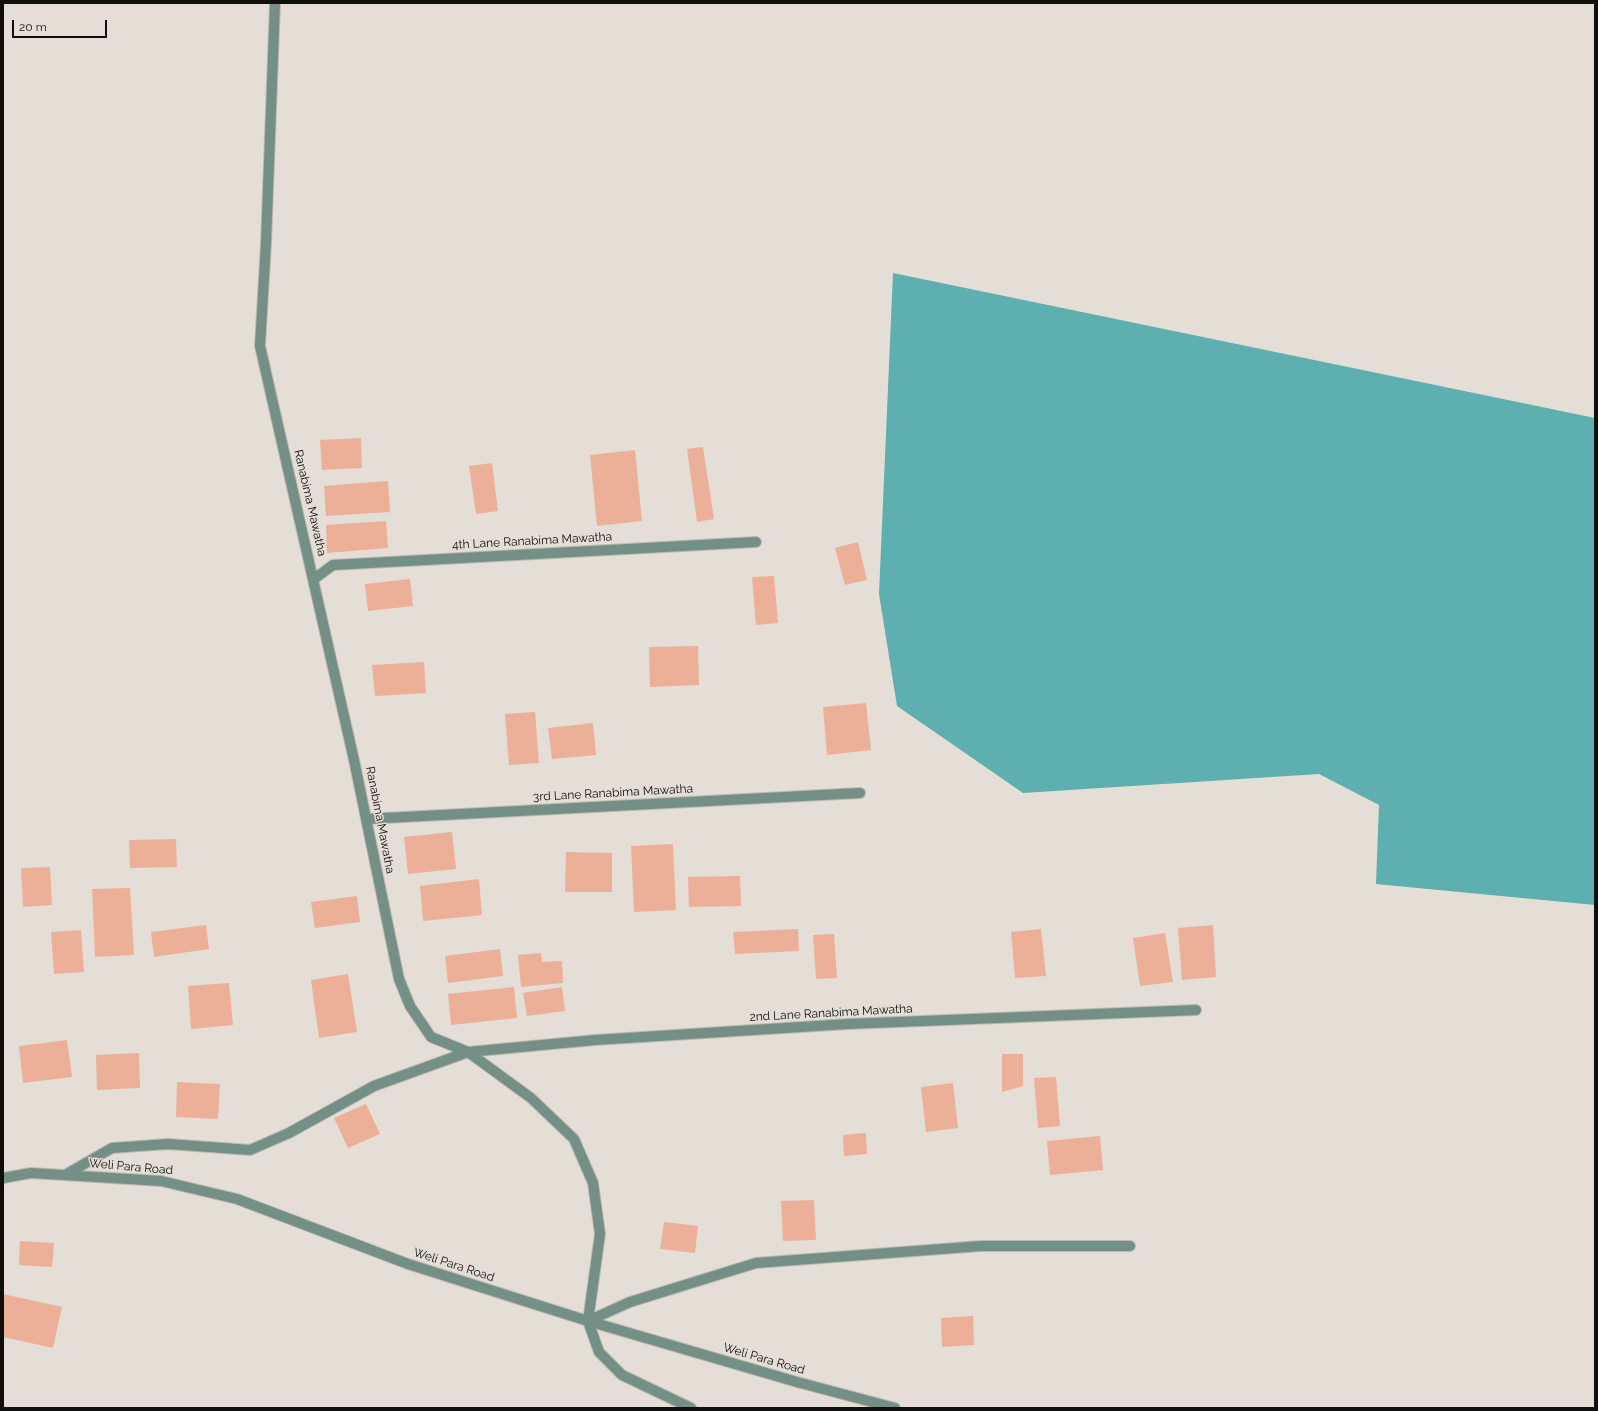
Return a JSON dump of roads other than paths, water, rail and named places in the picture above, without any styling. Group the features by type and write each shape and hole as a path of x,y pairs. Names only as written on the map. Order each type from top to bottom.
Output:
{"street":[{"name":"Ranabima Mawatha","path":"275,3 266,243 260,346 354,760 399,979 410,1006 432,1037 468,1052 531,1098 574,1139 593,1183 600,1234 588,1321"},
{"name":"4th Lane Ranabima Mawatha","path":"314,579 333,565 756,542"},
{"name":"3rd Lane Ranabima Mawatha","path":"366,820 860,793"},
{"name":"2nd Lane Ranabima Mawatha","path":"468,1052 595,1040 833,1025 1196,1010"},
{"path":"65,1175 112,1148 168,1144 250,1150 289,1133 374,1086 468,1052"},
{"name":"Weli Para Road","path":"3,1178 31,1173 161,1180 237,1199 408,1264 588,1321 790,1380 895,1408"},
{"path":"691,1408 622,1375 600,1352 588,1321 630,1302 756,1263 981,1246 1130,1246"}],"water":[{"path":"893,273 1595,418 1595,905 1376,884 1379,805 1319,774 1023,793 897,706 879,594"}]}
